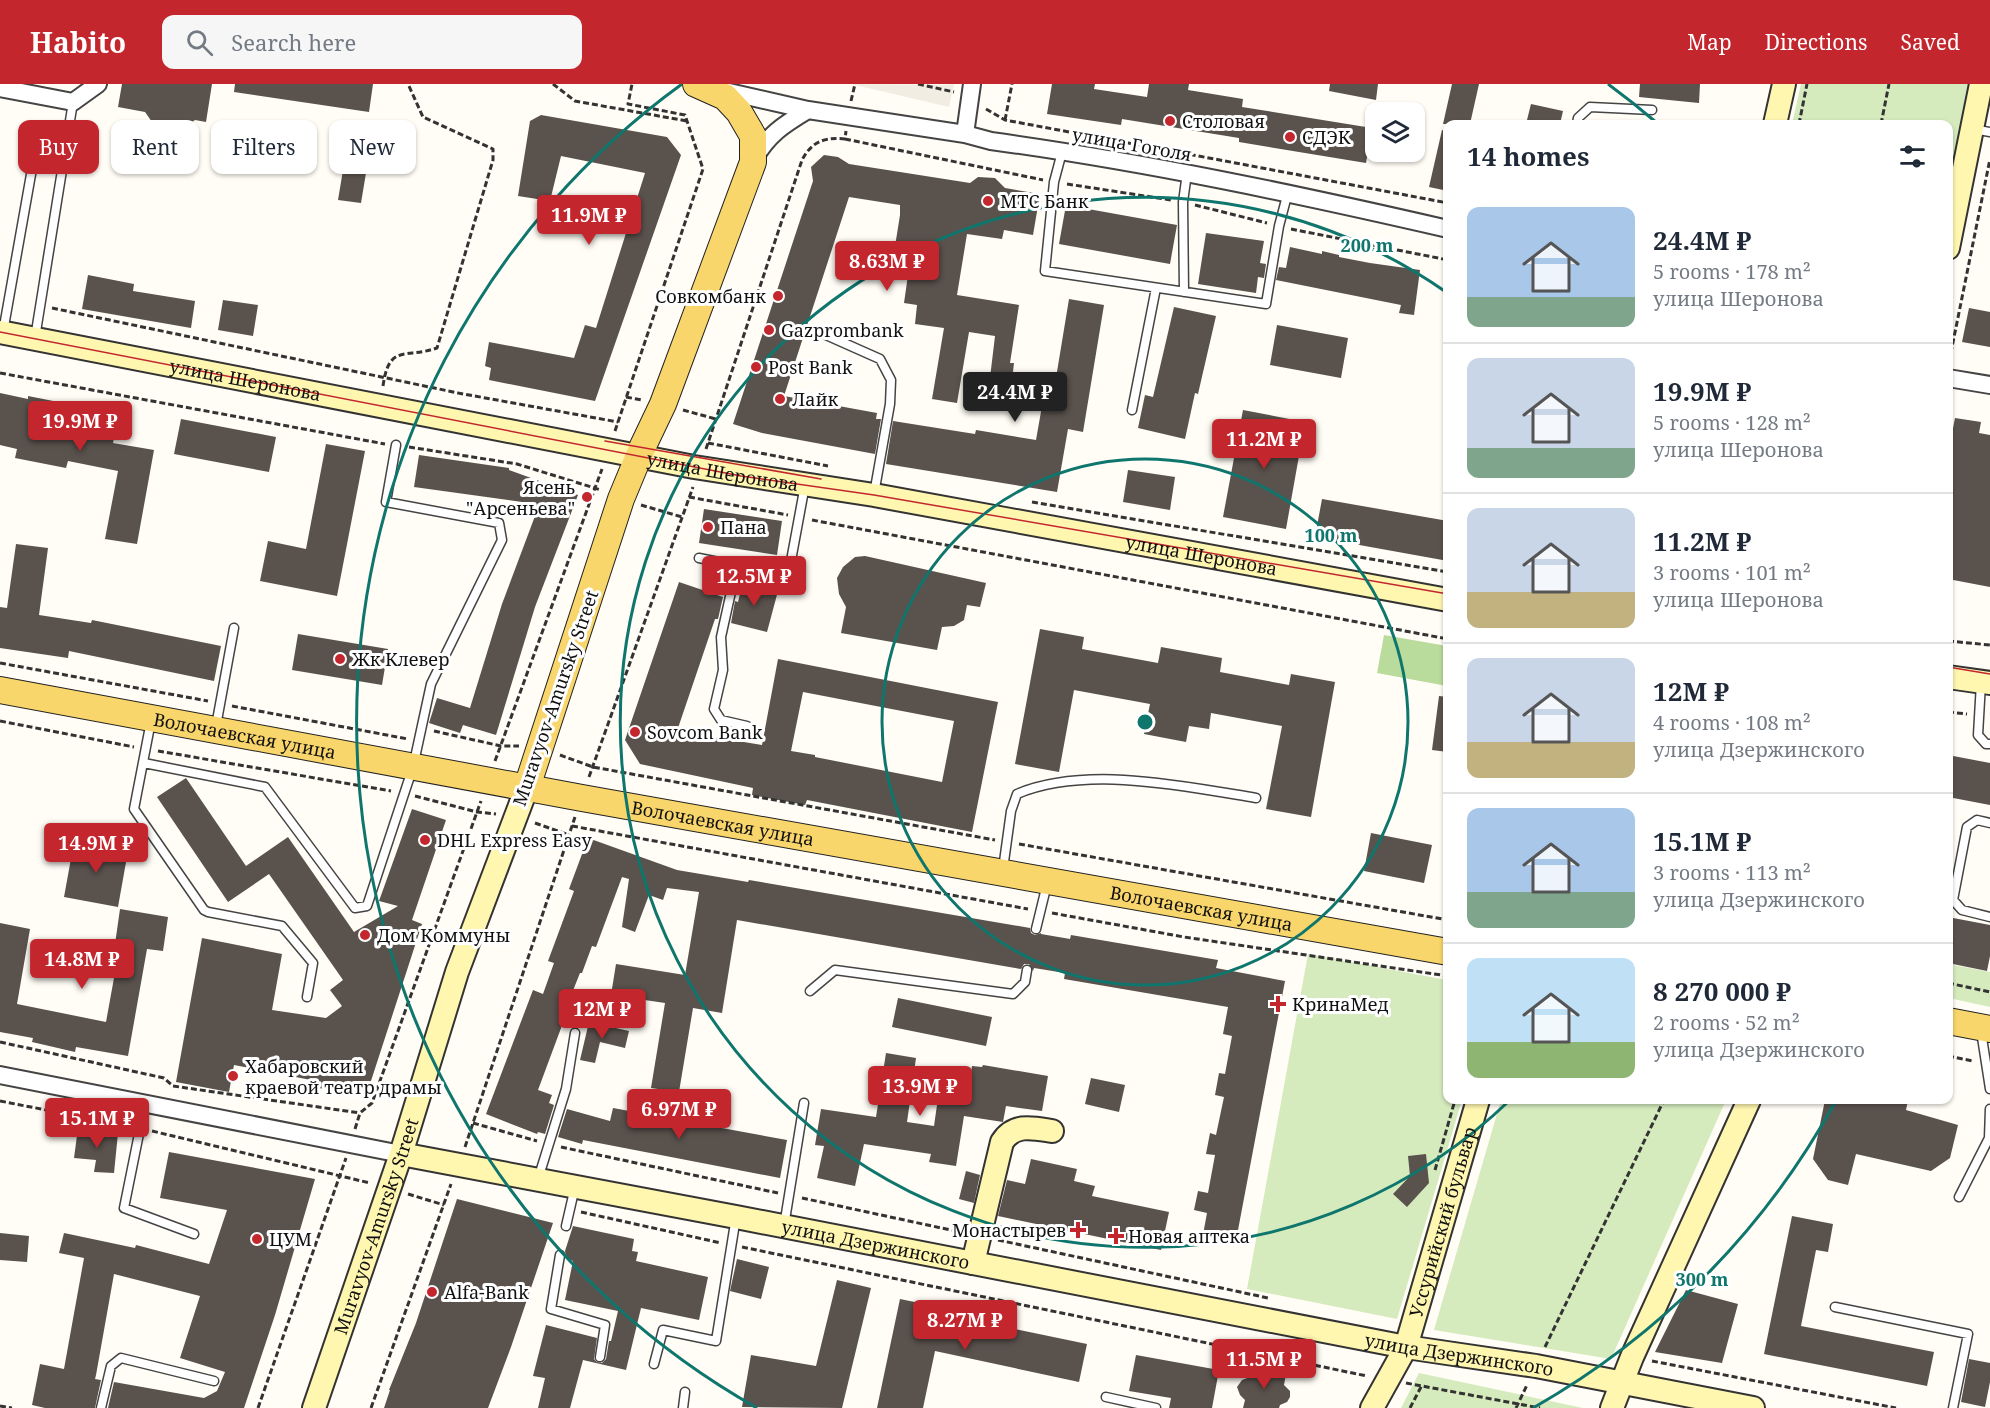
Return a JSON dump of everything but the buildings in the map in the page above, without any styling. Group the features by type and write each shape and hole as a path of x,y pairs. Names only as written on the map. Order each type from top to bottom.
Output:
{"main road":[{"path":"1776,120 1784,84"},
{"path":"1953,230 1981,130 1981,84"},
{"name":"Muravyov-Amursky Street","path":"314,1408 401,1154 457,972 514,816 527,787 621,499 663,404 753,162 753,136 739,112 725,97 700,85"},
{"name":"улица Шеронова","path":"2,332 700,468 874,495 1443,599"},
{"path":"1953,668 1987,678"},
{"path":"1953,678 1987,678"},
{"name":"Волочаевская улица","path":"0,690 582,798 1443,951"},
{"path":"1953,1022 1986,1028"},
{"name":"Уссурийский бульвар","path":"1372,1408 1406,1347 1477,1104"},
{"path":"1612,1408 1632,1357 1747,1104"},
{"path":"973,1263 1002,1142 1011,1131 1019,1128 1052,1131"},
{"name":"улица Дзержинского","path":"401,1154 1406,1347 1536,1366 1753,1408"}],"street":[{"path":"0,88 73,102 98,84"},
{"name":"улица Гоголя","path":"700,85 808,110 965,134 991,141 1288,192 1443,228"},
{"path":"965,134 970,91"},
{"path":"753,162 764,142 784,125 808,110"},
{"path":"1953,379 1990,385"},
{"name":"улица Дзержинского","path":"0,1075 401,1154"}],"lane":[{"path":"34,339 73,102"},
{"path":"1578,120 1590,106 1652,110"},
{"path":"1062,152 1054,182 1046,271 1266,304 1279,226 1288,192"},
{"path":"1184,292 1183,202 1187,173"},
{"path":"2,332 31,174"},
{"path":"1132,410 1156,288"},
{"path":"826,334 879,359 891,380 890,404 874,495"},
{"path":"144,763 265,787 355,908 367,906 412,767 431,684 502,540 500,523 386,502 396,445"},
{"path":"699,558 778,574 790,566 805,485"},
{"path":"737,565 721,637 723,670 714,709 721,720 747,726"},
{"path":"215,730 234,628"},
{"path":"1987,678 1978,735 1986,744 1990,744"},
{"path":"152,718 134,809 202,907 208,912 284,927 313,963 307,997"},
{"path":"1002,873 1011,811 1017,794 1038,786 1113,778 1256,798"},
{"path":"1990,822 1977,820 1967,827 1953,900 1962,910 1990,917"},
{"path":"1036,929 1047,881"},
{"path":"810,991 835,970 1013,994 1025,982 1028,970"},
{"path":"1986,1028 1986,1063 1990,1089"},
{"path":"538,1180 566,1089 575,1034"},
{"path":"784,1226 804,1103"},
{"path":"145,1104 124,1208 194,1234"},
{"path":"1959,1197 1989,1138 1990,1109"},
{"path":"566,1226 575,1187"},
{"path":"654,1364 663,1330 716,1341 736,1217"},
{"path":"560,1255 550,1309 606,1325 600,1357"},
{"path":"1835,1307 1968,1334 1953,1408"},
{"path":"101,1408 111,1366 121,1358 214,1381"},
{"path":"683,1408 685,1392"},
{"path":"1106,1397 1156,1408"}],"path":[{"path":"380,406 387,364 401,353 422,353 437,348 493,160 493,149 423,117 408,84"},
{"path":"553,84 575,101 687,121"},
{"path":"258,1408 351,1145 360,1113 372,1103 609,450 703,169 685,115 628,104 632,84"},
{"path":"845,139 855,84"},
{"path":"918,84 932,85 955,92 970,91 1005,120 1443,202"},
{"path":"1005,120 1012,84"},
{"path":"1800,120 1807,84"},
{"path":"1882,120 1889,84"},
{"path":"370,1408 459,1165 572,826 700,468 802,160 812,146 822,140 845,139 1054,182 1183,202 1279,226 1443,259"},
{"path":"1953,342 1990,159"},
{"path":"40,306 458,393 618,422"},
{"path":"0,373 396,445 517,464 682,517"},
{"path":"708,442 832,467"},
{"path":"689,496 1443,638"},
{"path":"1029,501 1443,571"},
{"path":"1953,641 1990,645"},
{"path":"0,722 404,793 477,812 514,816 569,836"},
{"path":"421,728 501,746 540,747 593,767"},
{"path":"572,826 1184,937 1443,975"},
{"path":"1953,984 1990,992"},
{"path":"0,1042 164,1078 173,1086 360,1113"},
{"path":"1953,1057 1986,1063"},
{"path":"0,1101 140,1129 340,1174 444,1205"},
{"path":"1517,1406 1662,1104"},
{"path":"472,1123 549,1144 963,1233"},
{"path":"570,1209 732,1245 1388,1380 1422,1385 1517,1406 1540,1408"},
{"path":"997,1240 1275,1300"},
{"path":"1632,1357 1896,1408"},
{"path":"1410,1408 1422,1385"},
{"path":"0,1406 12,1408"}],"green space":[{"path":"1801,84 1969,84 1953,165 1953,120 1793,120"},
{"path":"1384,635 1443,645 1443,685 1377,673"},
{"path":"1308,954 1443,979 1443,1104 1461,1104 1397,1319 1247,1289"},
{"path":"1953,965 1990,972 1990,1007 1953,999"},
{"path":"1500,1104 1724,1104 1611,1359 1434,1330"},
{"path":"1419,1373 1583,1408 1401,1408"}],"shaded area":[{"path":"851,84 945,85 954,84 949,107"}],"tram line":[{"path":"0,332 741,476 874,495 1443,593"},
{"path":"605,441 821,479"},
{"path":"1953,668 1990,674"}],"place":[{"name":"Столовая","path":"1170,121"},
{"name":"СДЭК","path":"1290,137"},
{"name":"МТС Банк","path":"988,201"},
{"name":"Совкомбанк","path":"778,296"},
{"name":"Gazprombank","path":"769,330"},
{"name":"Post Bank","path":"756,367"},
{"name":"Лайк","path":"780,399"},
{"name":"Ясень \"Арсеньева\"","path":"587,497"},
{"name":"Пана","path":"708,527"},
{"name":"Жк Клевер","path":"340,659"},
{"name":"Sovcom Bank","path":"635,732"},
{"name":"DHL Express Easy","path":"425,840"},
{"name":"Дом Коммуны","path":"365,935"},
{"name":"КринаМед","path":"1278,1004"},
{"name":"Хабаровский краевой театр драмы","path":"233,1076"},
{"name":"Монастырев","path":"1078,1230"},
{"name":"Новая аптека","path":"1116,1236"},
{"name":"ЦУМ","path":"257,1239"},
{"name":"Alfa-Bank","path":"432,1292"}]}
